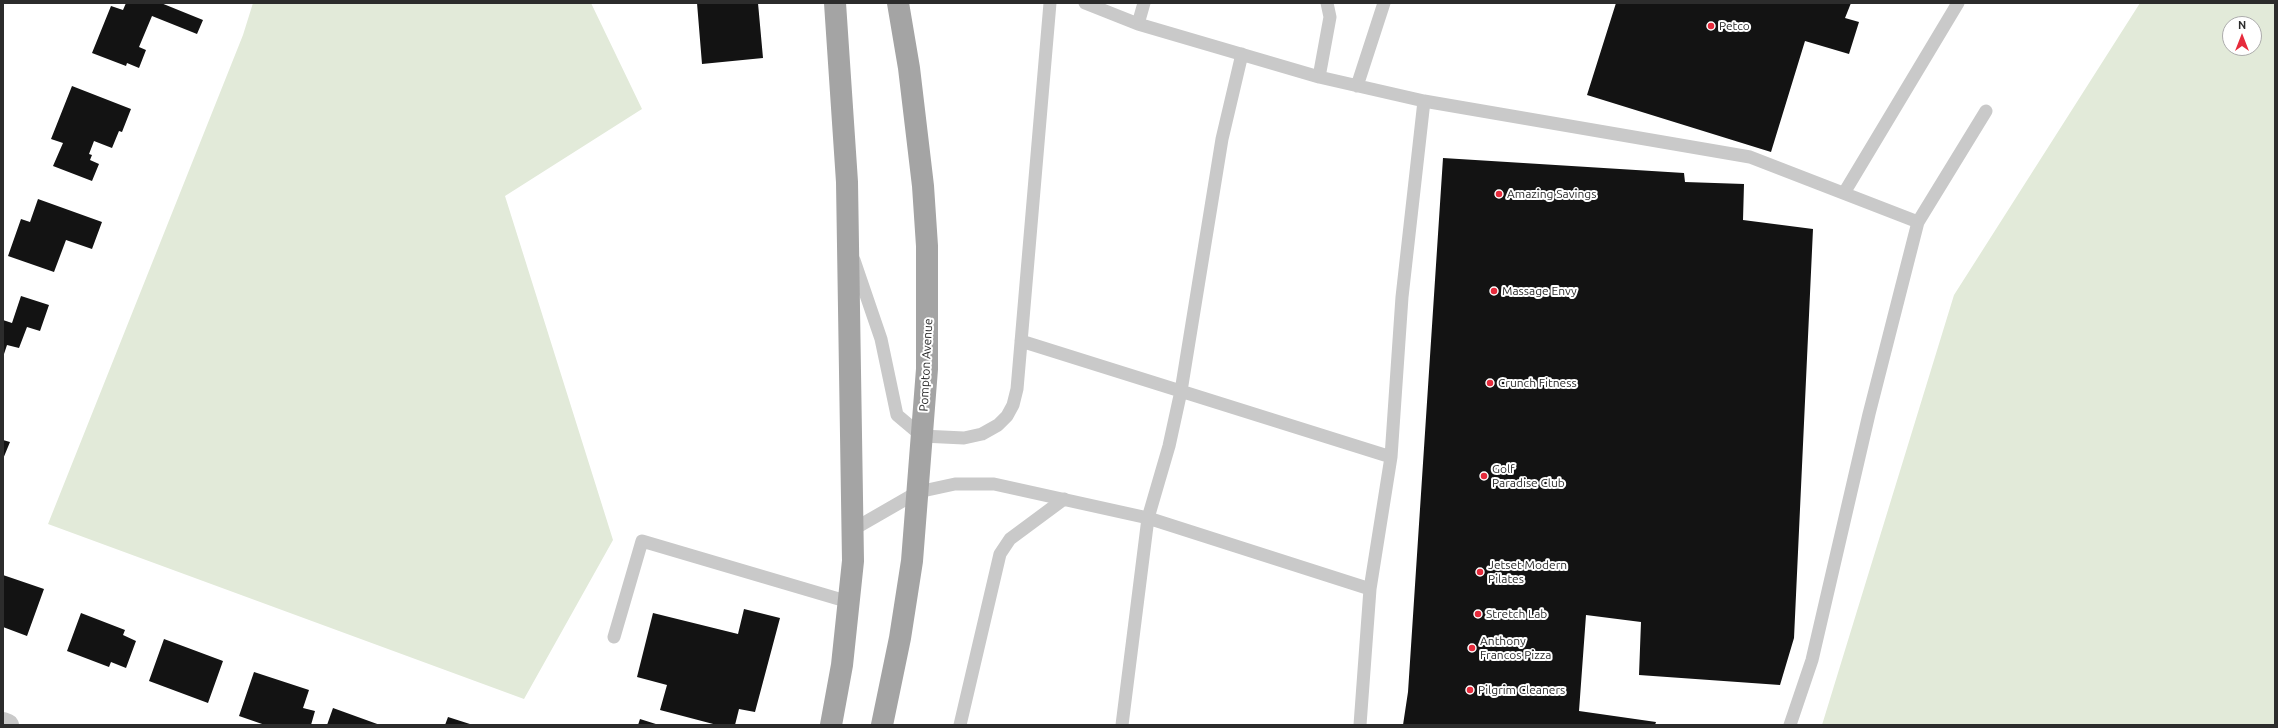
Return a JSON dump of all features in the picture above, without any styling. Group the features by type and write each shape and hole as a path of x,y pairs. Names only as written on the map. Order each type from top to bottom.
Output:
{"main road":[{"path":"831,725 842,665 853,561 848,182 836,3"},
{"name":"Pompton Avenue","path":"882,725 900,638 912,561 927,368 927,246 923,186 910,76 898,3"}],"street":[{"path":"3,723 8,725"}],"lane":[{"path":"848,242 881,339 897,415 922,436 964,438 982,434 998,425 1007,416 1013,405 1017,389 1050,3"},
{"path":"1085,3 1138,24 1319,77 1358,86 1424,101 1750,156 1918,222"},
{"path":"1138,24 1144,3"},
{"path":"1319,77 1330,17 1327,3"},
{"path":"1358,86 1384,3"},
{"path":"1844,193 1958,3"},
{"path":"1122,725 1148,518 1169,446 1181,391 1222,139 1242,54"},
{"path":"1360,725 1370,589 1391,457 1402,297 1424,101"},
{"path":"1790,725 1812,660 1869,414 1918,222 1986,111"},
{"path":"1021,341 1391,457"},
{"path":"852,530 918,492 955,484 994,484 1148,518 1370,589"},
{"path":"960,725 1000,554 1010,539 1064,499"},
{"path":"614,637 642,541 849,602"}],"green space":[{"path":"253,3 591,3 642,109 505,196 613,540 524,699 48,524 243,35"},
{"path":"2140,3 2275,3 2275,725 1822,725 1954,295"}],"building":[{"path":"126,3 161,3 203,20 197,34 152,16 139,47 146,50 139,68 127,63 126,66 92,53 111,6 123,10"},
{"path":"697,3 758,3 763,58 702,64"},
{"path":"1616,3 1851,3 1845,18 1859,22 1849,54 1805,41 1771,152 1587,95"},
{"path":"72,86 131,109 122,132 119,131 112,148 94,141 89,154 92,155 90,160 99,164 92,181 53,166 63,143 51,139"},
{"path":"1443,158 1684,173 1685,182 1744,184 1743,220 1813,229 1794,638 1780,685 1639,675 1641,622 1586,615 1579,711 1656,722 1655,725 1403,725 1408,692"},
{"path":"38,199 102,222 92,249 66,240 54,272 8,256 21,219 30,222"},
{"path":"21,296 49,305 40,331 27,327 19,348 7,345 3,357 3,320 12,323"},
{"path":"3,440 10,442 3,459"},
{"path":"3,575 44,589 27,636 3,627"},
{"path":"744,609 780,618 755,712 739,709 735,725 717,725 660,710 667,685 637,677 653,613 738,634"},
{"path":"81,613 125,630 123,635 136,641 126,668 111,662 109,667 67,651"},
{"path":"164,639 223,661 208,703 149,681"},
{"path":"254,672 309,690 303,708 315,711 311,725 265,725 239,716"},
{"path":"333,708 380,725 327,725"},
{"path":"448,717 473,725 445,725"},
{"path":"640,719 659,725 638,725"}],"place":[{"name":"Petco","path":"1711,26"},
{"name":"Amazing Savings","path":"1499,194"},
{"name":"Massage Envy","path":"1494,291"},
{"name":"Crunch Fitness","path":"1490,383"},
{"name":"Golf Paradise Club","path":"1484,476"},
{"name":"Jetset Modern Pilates","path":"1480,572"},
{"name":"Stretch Lab","path":"1478,614"},
{"name":"Anthony Francos Pizza","path":"1472,648"},
{"name":"Pilgrim Cleaners","path":"1470,690"}]}
